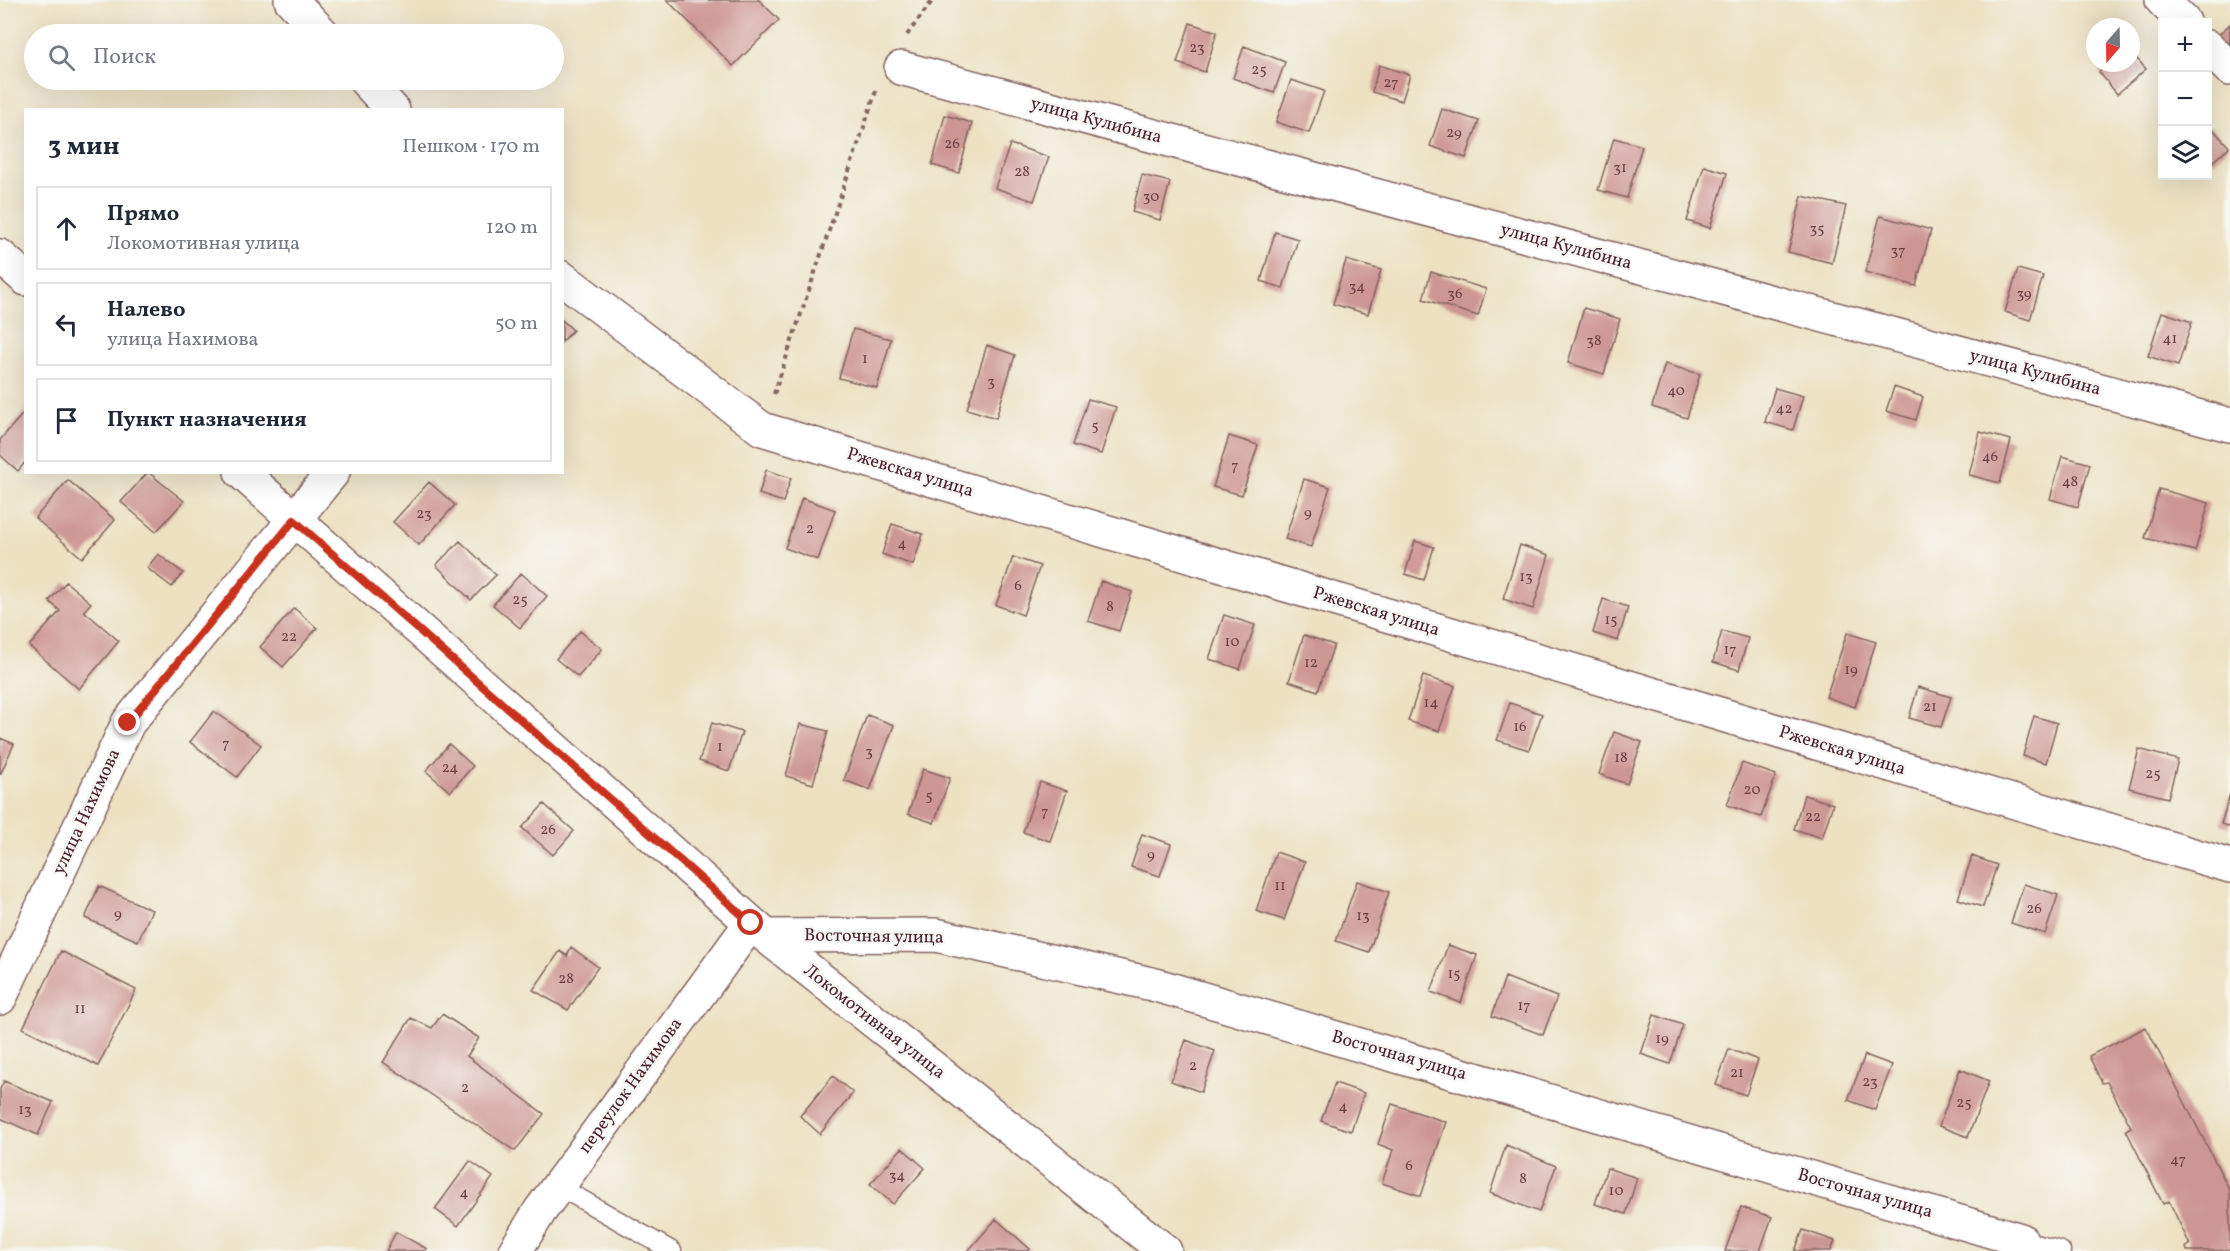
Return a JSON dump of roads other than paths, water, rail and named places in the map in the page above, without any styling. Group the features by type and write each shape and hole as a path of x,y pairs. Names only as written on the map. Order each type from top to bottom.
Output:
{"street":[{"path":"291,0 314,24"},
{"path":"2162,0 2180,18"},
{"path":"2212,51 2230,69"},
{"name":"улица Кулибина","path":"890,77 2230,425"},
{"path":"374,90 391,108"},
{"path":"0,256 24,277"},
{"name":"Ржевская улица","path":"564,280 762,429 2230,866"},
{"name":"Локомотивная улица","path":"243,474 758,929 1165,1251"},
{"name":"улица Нахимова","path":"0,998 128,723 331,474"},
{"name":"переулок Нахимова","path":"515,1251 558,1186 758,929"},
{"name":"Восточная улица","path":"758,929 936,934 1156,985 2021,1240"}],"lane":[{"path":"558,1186 672,1251"},
{"path":"2021,1240 2061,1251"}]}
